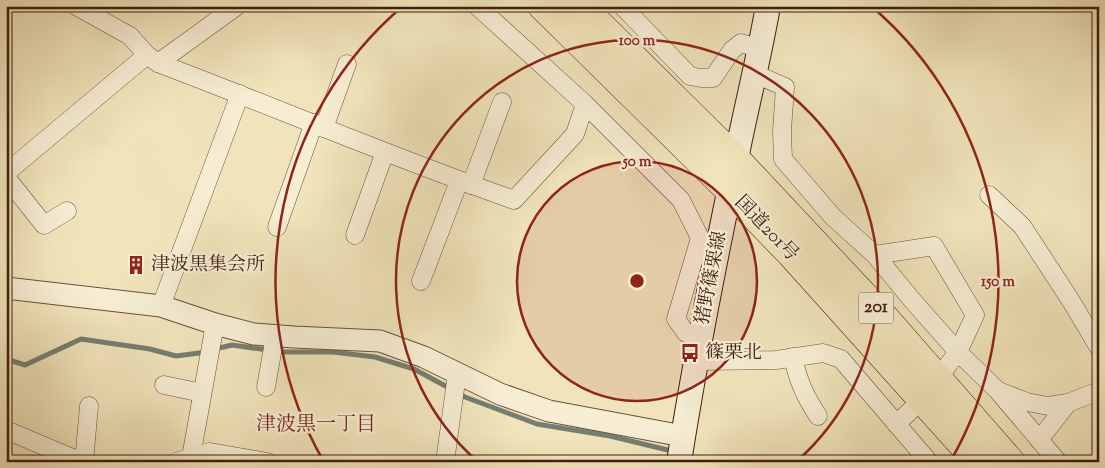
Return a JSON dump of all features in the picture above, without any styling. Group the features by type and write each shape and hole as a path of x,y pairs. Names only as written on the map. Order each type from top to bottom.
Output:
{"highway":[{"name":"国道201号","path":"542,6 730,191 791,254 978,462"},
{"name":"国道201号","path":"581,6 736,159 885,318 1011,462"}],"main road":[{"name":"猪野篠栗線","path":"679,462 700,337 736,159 761,49 768,6"}],"street":[{"path":"76,6 130,36 152,59 385,152 514,200 575,134 585,104"},
{"path":"67,211 44,225 6,175 152,59 237,6"},
{"path":"477,6 585,104 681,200 700,238 676,319 686,333 700,337"},
{"path":"622,6 690,76 713,78 732,50 741,44 761,49"},
{"path":"277,227 319,125 347,64"},
{"path":"755,74 785,87 782,130 783,159 833,217 875,255 912,300 958,352 998,391 1058,462"},
{"path":"160,306 240,94"},
{"path":"420,281 502,102"},
{"path":"355,235 385,152"},
{"path":"989,195 1022,226 1099,348"},
{"path":"875,255 934,246 975,315 958,352 938,378"},
{"path":"6,288 160,306 214,324 254,334 380,341 424,358 500,394 549,411 683,436"},
{"path":"193,459 214,324"},
{"path":"266,387 275,336"},
{"path":"696,360 776,360 823,353 841,359 929,462"},
{"path":"793,357 796,372 806,397 818,416"},
{"path":"445,462 457,374"},
{"path":"164,385 202,393"},
{"path":"998,391 1026,402 1048,406 1068,402 1099,391"},
{"path":"896,424 922,400"},
{"path":"1039,440 1068,402"},
{"path":"6,430 83,462 90,406"},
{"path":"193,459 210,452 235,459 267,462"}],"waterway":[{"path":"6,359 25,365 81,339 150,349 176,356 207,352"},
{"path":"215,349 232,345 282,352 333,352 375,357 414,369 451,389"},
{"path":"458,393 537,424 610,436 676,452"},
{"path":"686,456 696,462"}],"place":[{"name":"津波黒集会所","path":"136,265"},
{"name":"篠栗北","path":"690,353"}],"district":[{"name":"津波黒一丁目","path":"316,425"}]}
